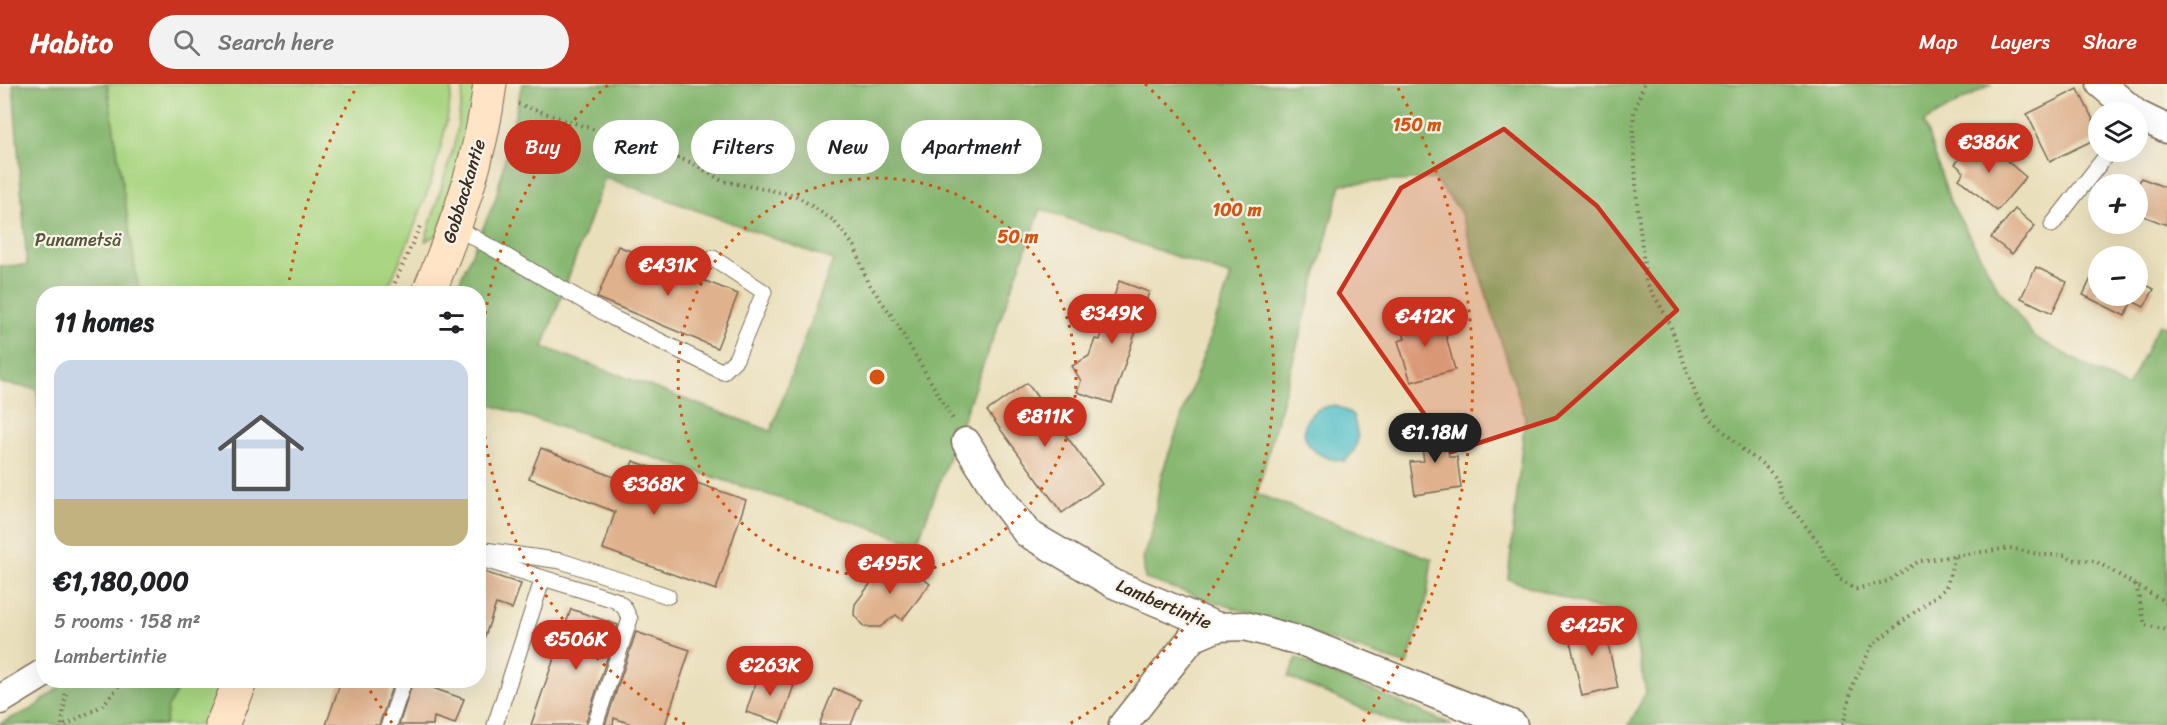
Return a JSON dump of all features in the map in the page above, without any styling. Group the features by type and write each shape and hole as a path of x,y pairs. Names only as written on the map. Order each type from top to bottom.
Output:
{"street":[{"path":"2101,84 2121,102"},
{"name":"Gobbackantie","path":"431,286 456,227 499,93"},
{"path":"2148,120 2167,129"},
{"name":"Lambertintie","path":"966,442 997,493 1027,533 1114,584 1218,627 1245,626 1304,642 1513,725"},
{"path":"1123,725 1192,638 1218,627"},
{"path":"0,700 36,678"},
{"path":"222,725 237,688"}],"lane":[{"path":"2052,225 2101,162"},
{"path":"456,227 613,318 723,372 736,359 764,291 713,258"},
{"path":"486,550 561,561 668,596"},
{"path":"486,560 615,600 624,607 630,619 595,725"},
{"path":"495,725 543,578"},
{"path":"388,725 401,688"}],"path":[{"path":"1644,84 1634,112 1633,130 1642,263 1646,282 1668,318 1696,395 1707,415 1776,479 1781,495 1820,544 1825,557 1834,565 1839,579 1856,589 1888,581 1919,561 2010,548 2043,555 2065,555 2074,560 2095,561 2167,603"},
{"path":"499,93 682,159 722,181 795,195 833,220 855,247 867,281 892,316 966,442"},
{"path":"394,286 424,217"},
{"path":"1843,725 1852,684 1873,644 1946,588 1955,556"},
{"path":"2136,585 2145,625 2167,630"},
{"path":"63,725 66,688"},
{"path":"63,725 102,706 117,688"}],"highlighted area":[{"path":"1504,129 1597,206 1677,310 1556,418 1451,452 1339,293 1401,188"}],"green space":[{"name":"Punametsä","path":"13,84 107,84 138,286 36,286 36,389 0,383 0,266 27,265"},
{"path":"107,84 452,84 443,139 428,192 389,286 138,286"},
{"path":"464,84 477,84 474,111 439,234 425,241 455,142"},
{"path":"522,84 1992,84 1924,122 1950,201 1997,286 2034,337 2127,388 2159,324 2167,327 2167,725 1629,725 1646,692 1632,621 1508,579 1525,417 1460,211 1434,179 1341,184 1257,494 1432,559 1426,603 1407,665 1145,579 1143,556 1152,532 1161,476 1231,276 1041,209 917,543 486,403 486,286 458,286 496,198 504,163 504,174 581,174 581,120 514,120","holes":["605,177 833,260 771,431 543,347"]},
{"path":"1297,658 1452,725 1401,725 1288,677"},
{"path":"58,688 178,688 168,707 165,725 0,725 32,709"},
{"path":"86,688 223,688 205,725 54,725"}],"water":[{"path":"1335,405 1353,415 1357,429 1357,445 1345,461 1328,458 1316,452 1308,443 1304,433 1305,424 1311,415 1321,408"}],"building":[{"path":"2078,89 2088,110 2088,143 2050,161 2027,114"},
{"path":"1979,137 2026,177 1997,211 1959,179 1964,172 1955,164"},
{"path":"2148,181 2167,188 2167,225 2148,218"},
{"path":"2015,209 2035,226 2012,254 1991,238"},
{"path":"618,246 738,294 717,348 597,298"},
{"path":"2036,267 2067,282 2052,313 2021,298"},
{"path":"1119,281 1149,292 1112,403 1077,392 1081,381 1072,366 1089,356 1095,339 1100,340"},
{"path":"2088,285 2088,298 2083,295"},
{"path":"2148,286 2154,289 2148,300"},
{"path":"2105,306 2130,306 2125,316"},
{"path":"1433,312 1438,333 1445,332 1455,370 1411,382 1398,341 1405,339 1400,322"},
{"path":"1027,383 1102,484 1062,513 987,411"},
{"path":"1445,426 1449,457 1457,457 1461,488 1415,495 1410,462 1424,461 1419,430"},
{"path":"541,448 626,482 633,461 746,500 716,590 603,549 615,512 529,478"},
{"path":"892,555 930,584 902,620 896,615 880,627 864,627 854,615 855,604"},
{"path":"486,573 521,584 512,609 496,604 486,633"},
{"path":"571,609 618,625 585,725 531,725"},
{"path":"1602,618 1618,688 1582,696 1567,626"},
{"path":"636,632 690,650 665,725 634,725 614,718 613,725 605,725"},
{"path":"760,670 795,682 781,723 746,712"},
{"path":"339,688 392,688 379,725 326,725"},
{"path":"411,688 433,688 464,699 455,724 434,717 433,725 399,725"},
{"path":"834,688 861,700 851,725 819,725"}]}
